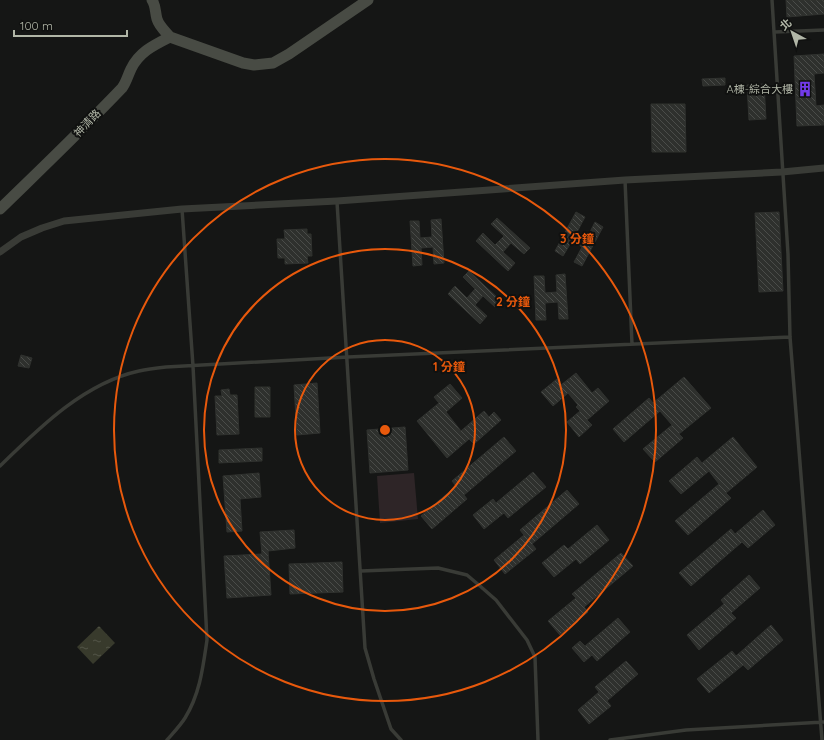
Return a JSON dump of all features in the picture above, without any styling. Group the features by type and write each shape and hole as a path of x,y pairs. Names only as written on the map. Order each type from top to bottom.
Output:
{"street":[{"path":"152,0 161,27 170,37 243,63 254,65 273,62 289,54 368,0"},
{"name":"神清路","path":"0,209 124,86 136,61 144,51 170,37"},
{"path":"0,252 21,237 64,221 182,209 337,201 625,180 782,172 824,168"}],"lane":[{"path":"772,0 788,254 790,338 823,722 822,740"},
{"path":"775,32 824,30"},
{"path":"625,180 632,344"},
{"path":"337,201 367,654 391,729 401,740"},
{"path":"167,740 184,719 195,700 200,683 207,640 193,366 182,209"},
{"path":"0,466 66,406 121,376 139,371 166,367 348,357 790,338"},
{"path":"361,571 438,568 467,575 496,600 532,649 535,657 538,740"},
{"path":"611,740 686,730 823,722"},
{"path":"644,735 644,740"}],"shaded area":[{"path":"414,473 418,519 380,523 377,476"}],"water":[{"path":"99,626 115,643 93,664 77,647"}],"building":[{"path":"786,0 824,0 824,14 787,17"},
{"name":"A棟-綜合大樓","path":"824,54 824,73 814,74 816,106 824,105 824,125 797,126 794,56"},
{"path":"725,78 725,85 703,86 702,79"},
{"path":"764,84 766,119 749,120 747,85"},
{"path":"651,104 685,104 686,152 652,152"},
{"path":"576,212 585,217 577,232 587,238 595,222 603,227 582,266 574,262 582,247 572,241 563,256 555,251"},
{"path":"779,212 783,291 759,292 755,213"},
{"path":"497,218 530,248 524,254 511,243 503,252 515,263 508,271 476,241 483,233 495,245 504,236 491,224"},
{"path":"441,219 444,263 434,264 433,247 421,248 422,265 413,266 410,221 419,221 420,238 432,237 431,220"},
{"path":"307,229 307,234 311,234 312,256 307,256 308,263 285,264 285,258 278,258 277,239 285,239 284,230"},
{"path":"469,271 501,301 495,307 483,296 475,305 487,316 480,324 448,294 455,286 467,298 475,289 463,277"},
{"path":"565,274 568,319 559,319 558,302 545,303 546,320 536,320 534,276 544,276 545,293 557,292 556,275"},
{"path":"21,355 32,358 29,368 18,366"},
{"path":"576,373 592,393 598,388 609,401 587,420 592,425 579,437 567,422 580,411 576,407 578,405 568,393 553,406 541,392 557,379 561,385"},
{"path":"684,377 711,408 679,434 683,438 655,462 643,449 672,425 660,411 624,442 613,429 649,398 653,403"},
{"path":"317,383 320,433 297,435 294,385"},
{"path":"450,384 462,398 446,412 461,431 484,411 489,417 494,412 501,420 474,444 469,439 447,458 417,421 439,403 434,397"},
{"path":"255,387 270,387 270,417 255,417"},
{"path":"229,389 230,395 237,395 239,434 217,435 215,396 222,396 221,390"},
{"path":"405,427 408,470 370,473 367,430"},
{"path":"504,437 516,451 464,495 467,499 432,529 421,516 456,486 452,481"},
{"path":"733,437 757,467 726,493 731,498 688,535 675,521 719,484 709,471 681,494 669,481 697,457 702,463"},
{"path":"262,448 262,461 219,463 219,450"},
{"path":"533,472 546,487 508,518 504,513 484,529 473,515 493,499 496,503"},
{"path":"259,473 261,497 240,499 242,531 227,532 223,476"},
{"path":"567,490 579,504 532,544 536,549 505,574 494,560 524,535 520,530"},
{"path":"763,510 775,525 748,548 742,542 691,586 679,573 731,529 735,534"},
{"path":"597,525 609,540 580,564 576,559 554,577 542,563 564,545 568,549"},
{"path":"294,530 295,548 268,551 271,595 227,598 224,556 262,554 260,532"},
{"path":"621,553 633,566 584,607 588,612 560,635 548,621 576,598 572,594"},
{"path":"342,562 343,592 290,594 289,564"},
{"path":"749,575 760,588 731,613 736,618 699,650 687,635 724,604 721,600"},
{"path":"618,618 630,632 597,661 592,655 584,662 572,648 580,641 585,646"},
{"path":"771,625 783,640 748,670 743,665 709,693 697,679 732,651 736,656"},
{"path":"626,661 638,674 607,701 611,706 589,724 578,710 599,692 595,687"}],"place":[{"name":"A棟-綜合大樓","path":"805,89"}]}
